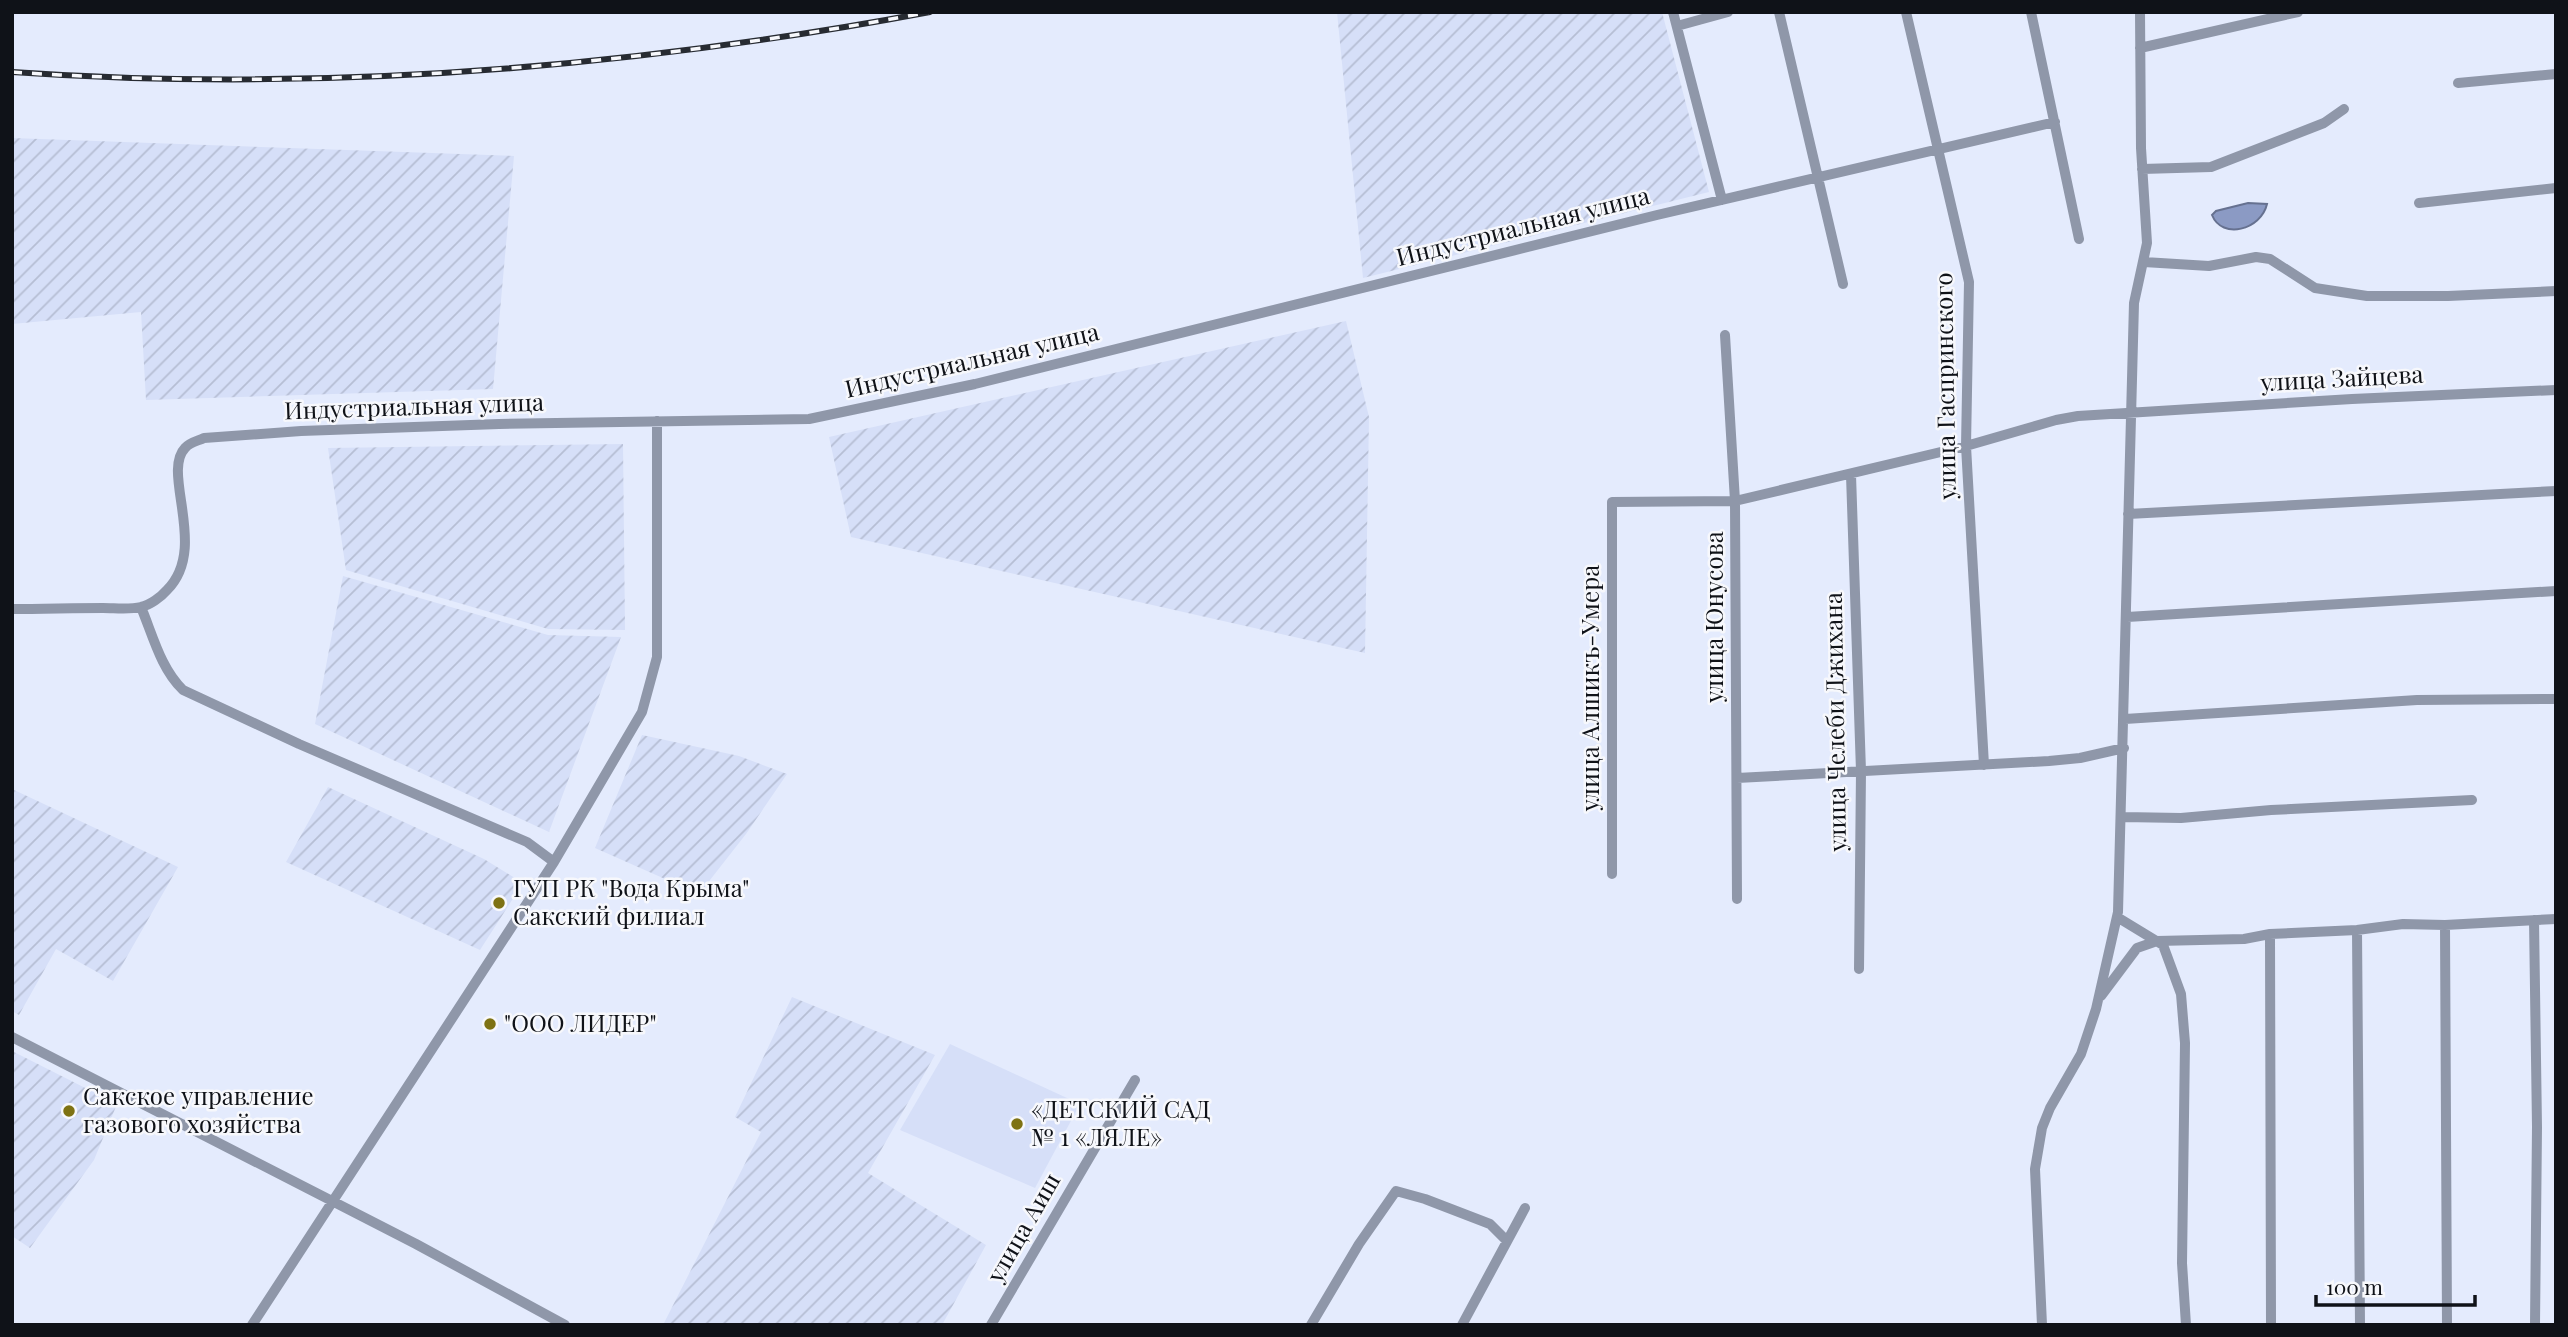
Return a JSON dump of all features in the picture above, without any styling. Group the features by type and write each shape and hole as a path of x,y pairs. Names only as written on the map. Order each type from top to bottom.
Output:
{"street":[{"path":"1673,12 1722,200"},
{"path":"1677,26 1728,12"},
{"path":"1779,12 1843,284"},
{"name":"улица Гаспринского","path":"1906,12 1969,282 1966,446 1984,765"},
{"path":"2031,12 2079,239"},
{"path":"2042,1325 2035,1169 2038,1147 2050,1108 2081,1054 2098,1000 2117,917 2123,817 2133,303 2147,243 2142,169 2140,12"},
{"path":"2140,48 2298,12"},
{"path":"2458,83 2556,74"},
{"path":"2142,169 2211,167 2324,123 2344,109"},
{"name":"Индустриальная улица","path":"141,607 160,597 176,582 185,558 180,461 184,449 193,442 204,439 300,431 486,424 821,417 975,384 1722,200 2055,122"},
{"path":"2419,203 2556,188"},
{"path":"2144,262 2209,266 2263,258 2315,288 2367,296 2448,296 2556,291"},
{"name":"улица Юнусова","path":"1724,335 1735,501 1737,900"},
{"name":"улица Зайцева","path":"1612,502 1735,501 1966,446 2056,420 2131,412 2556,390"},
{"path":"252,1325 554,862 642,712 657,657 657,421"},
{"name":"улица Челеби Джихана","path":"1851,475 1861,771 1859,969"},
{"path":"2128,514 2556,491"},
{"name":"улица Алшикъ-Умера","path":"1612,502 1612,874"},
{"path":"2127,617 2556,591"},
{"path":"12,609 141,607 165,667 183,690 299,744 527,842 554,862"},
{"path":"2125,719 2417,700 2556,699"},
{"path":"1737,778 2080,758 2124,748"},
{"path":"2123,817 2181,818 2271,810 2472,800"},
{"path":"2117,917 2163,945 2181,994 2185,1043 2182,1263 2186,1325"},
{"path":"2098,1000 2137,948 2157,941 2244,939 2270,934 2357,930 2403,924 2445,925 2556,919"},
{"path":"2534,920 2537,1126 2535,1325"},
{"path":"2445,925 2447,1325"},
{"path":"2357,930 2360,1325"},
{"path":"2270,934 2270,1325"},
{"path":"12,1037 333,1201 565,1325"},
{"name":"улица Аиш","path":"991,1325 1135,1080"},
{"path":"1311,1325 1359,1244 1396,1191 1425,1199 1489,1224 1506,1240"},
{"path":"1462,1325 1525,1208"}],"shaded area":[{"path":"1337,12 1662,12 1709,192 1363,278"},
{"path":"12,138 514,156 493,389 146,400 141,312 12,324"},
{"path":"1346,321 1369,417 1365,653 851,537 829,437"},
{"path":"623,444 625,630 548,629 346,570 328,448"},
{"path":"343,576 548,635 621,637 549,832 315,724"},
{"path":"642,735 739,756 787,774 746,834 699,894 595,848"},
{"path":"328,787 484,859 523,883 480,950 286,862"},
{"path":"12,789 178,867 113,981 56,949 19,1015 12,1011"},
{"path":"792,997 935,1055 868,1173 986,1245 942,1325 663,1325 761,1132 735,1117"},
{"path":"950,1044 1080,1104 1035,1188 900,1130"},
{"path":"12,1051 117,1104 94,1160 30,1248 12,1236"}],"water":[{"path":"2248,203 2267,204 2257,220 2241,229 2224,227 2217,223 2212,215 2216,211"}],"railway":[{"path":"12,72 127,78 243,79 473,71 703,48 930,12"}],"place":[{"name":"ГУП РК \"Вода Крыма\" Сакский филиал","path":"499,903"},
{"name":"\"ООО ЛИДЕР\"","path":"490,1024"},
{"name":"Сакское управление газового хозяйства","path":"69,1111"},
{"name":"«ДЕТСКИЙ САД № 1 «ЛЯЛЕ»","path":"1017,1124"}]}
